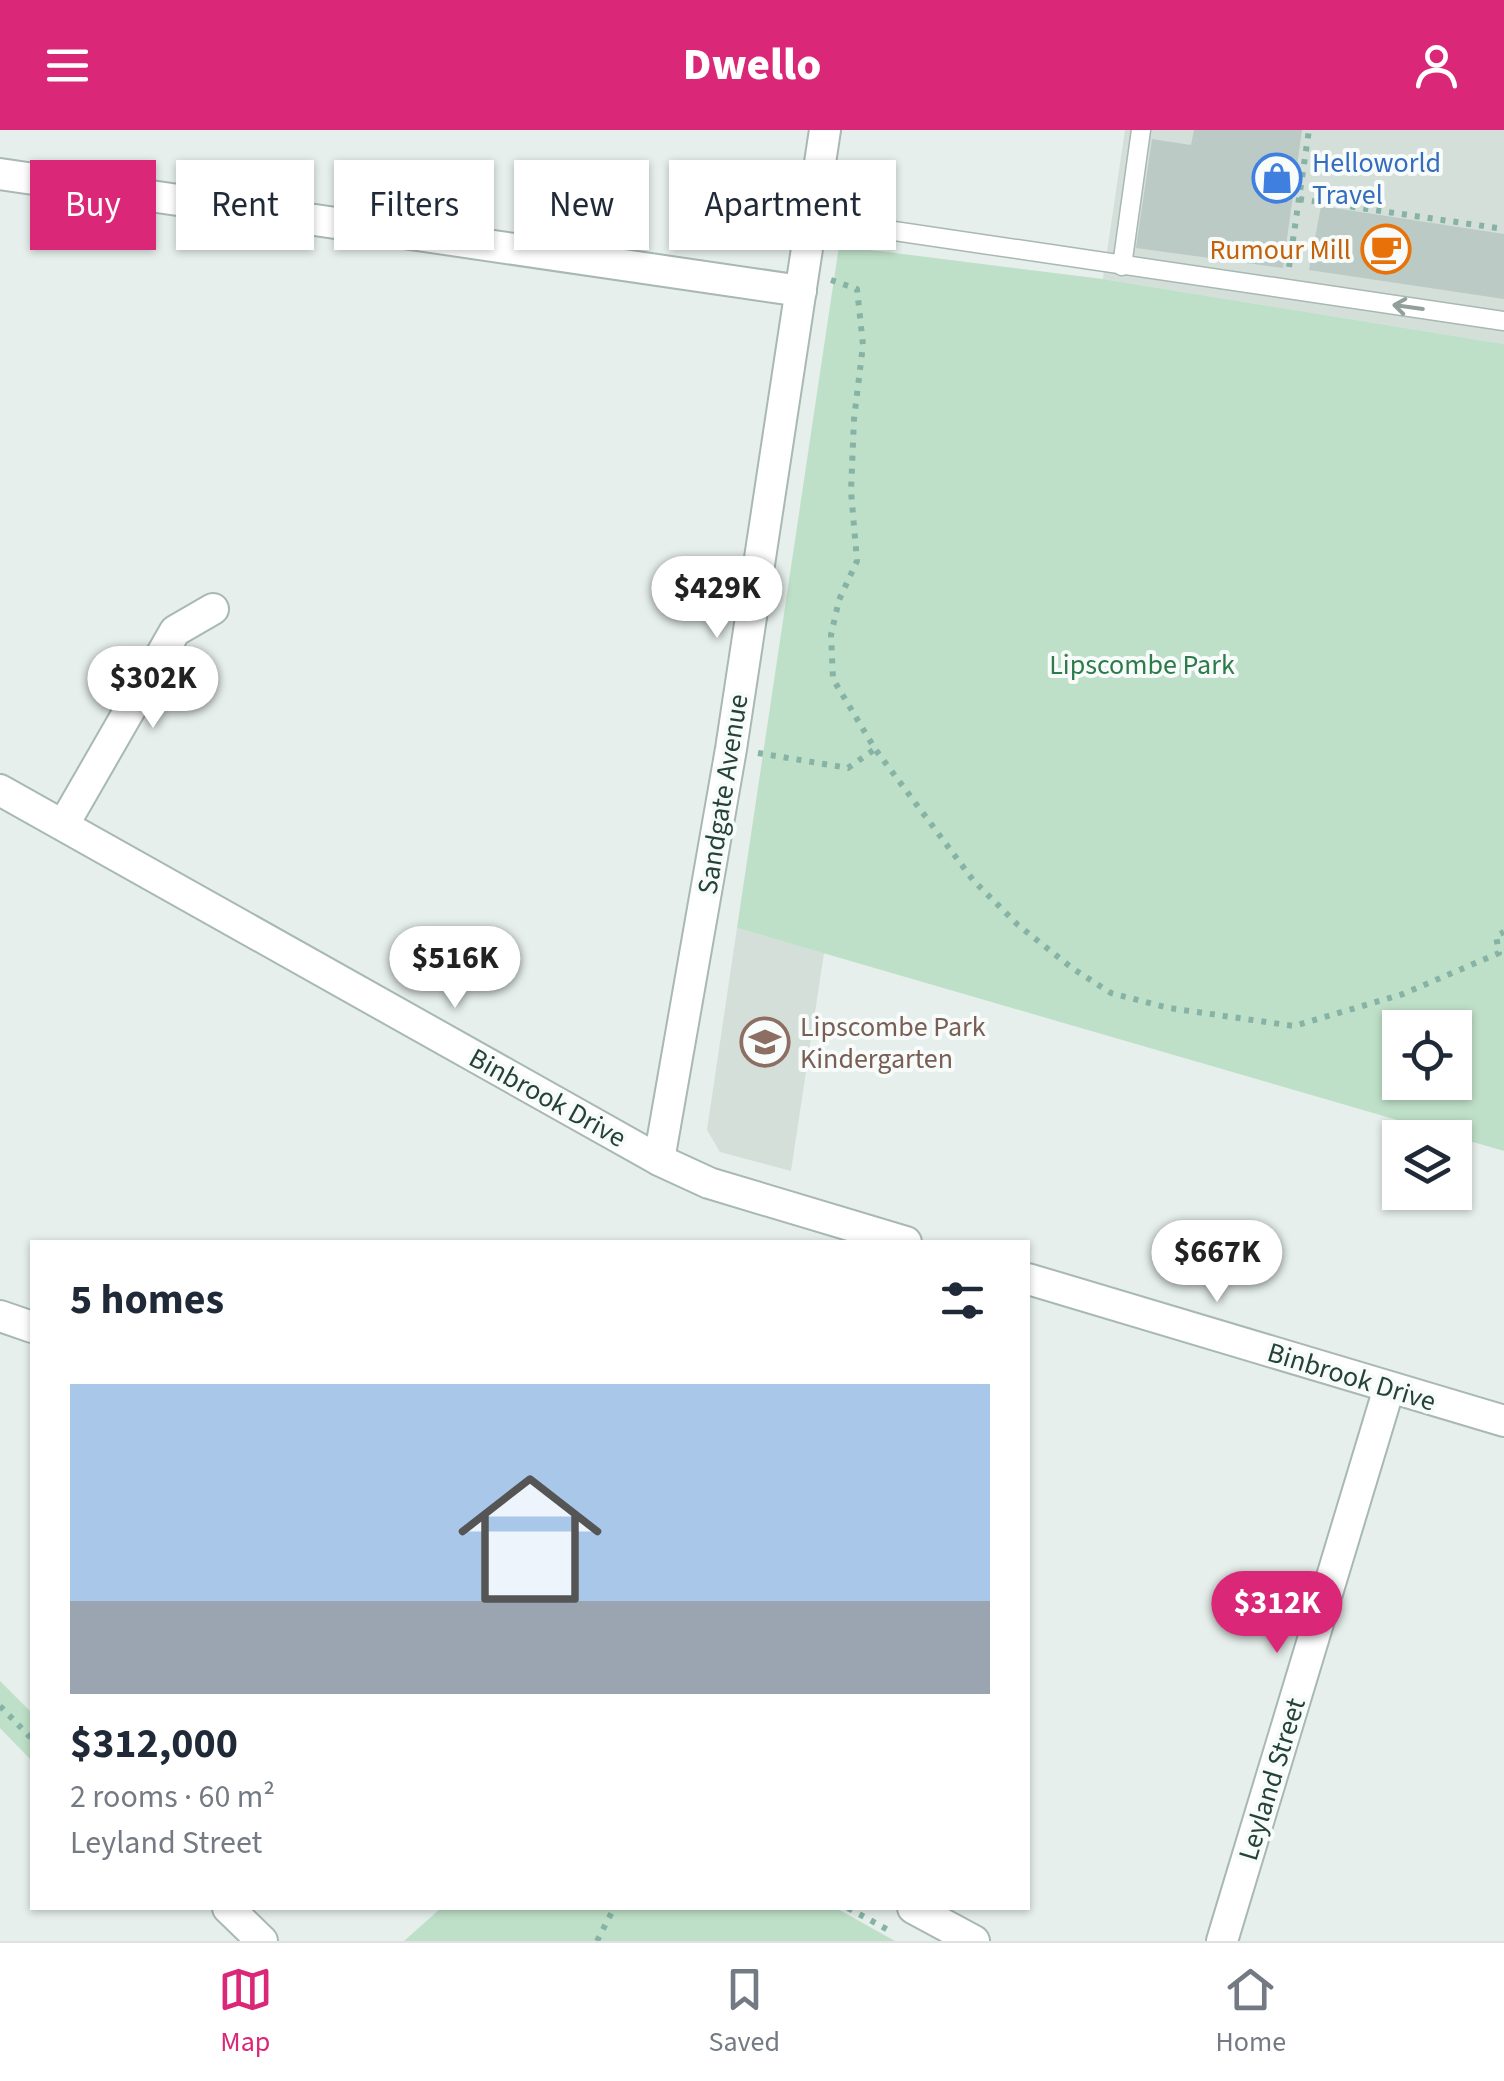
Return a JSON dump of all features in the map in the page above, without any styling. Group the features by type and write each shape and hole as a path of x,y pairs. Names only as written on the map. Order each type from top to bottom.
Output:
{"street":[{"name":"Sandgate Avenue","path":"821,160 825,130"},
{"path":"0,174 803,282"},
{"name":"Sandgate Avenue","path":"660,1160 730,749 808,250"},
{"path":"64,824 175,632 214,609"},
{"name":"Binbrook Drive","path":"0,790 660,1160 709,1183 899,1240"},
{"name":"Binbrook Drive","path":"1030,1280 1504,1421"},
{"path":"0,1316 30,1326"},
{"name":"Leyland Street","path":"1222,1941 1389,1388"},
{"path":"230,1910 262,1941"},
{"path":"916,1910 974,1941"}],"lane":[{"path":"1122,266 1141,130"},
{"path":"896,232 1504,321"}],"path":[{"path":"1286,289 1309,130"},
{"path":"1298,199 1504,229"},
{"path":"803,282 857,289 864,344 851,491 857,561 839,600 831,635 834,680 875,749 973,880 1018,925 1111,993 1169,1008 1294,1026 1404,994 1499,954 1496,936 1504,932"},
{"path":"730,749 848,768 875,749"},
{"path":"0,1706 30,1737"},
{"path":"597,1941 613,1910"},
{"path":"852,1910 892,1932"}],"shaded area":[{"path":"1125,130 1504,130 1504,344 1103,279"},
{"name":"Lipscombe Park Kindergarten","path":"737,928 824,953 791,1171 720,1152 707,1130"}],"green space":[{"name":"Lipscombe Park","path":"838,250 871,250 1103,279 1504,344 1504,1151 1472,1142 1472,1120 1397,1120 737,928"},
{"path":"0,1681 30,1711 30,1759 0,1728"},
{"path":"439,1910 840,1910 895,1941 404,1941"}],"building":[{"path":"1194,130 1302,130 1283,268 1136,248 1152,139 1191,145"},
{"path":"1321,206 1504,234 1504,299 1309,270"}],"place":[{"name":"Helloworld Travel","path":"1277,178"},
{"name":"Rumour Mill","path":"1386,249"},
{"name":"Lipscombe Park Kindergarten","path":"765,1042"}]}
